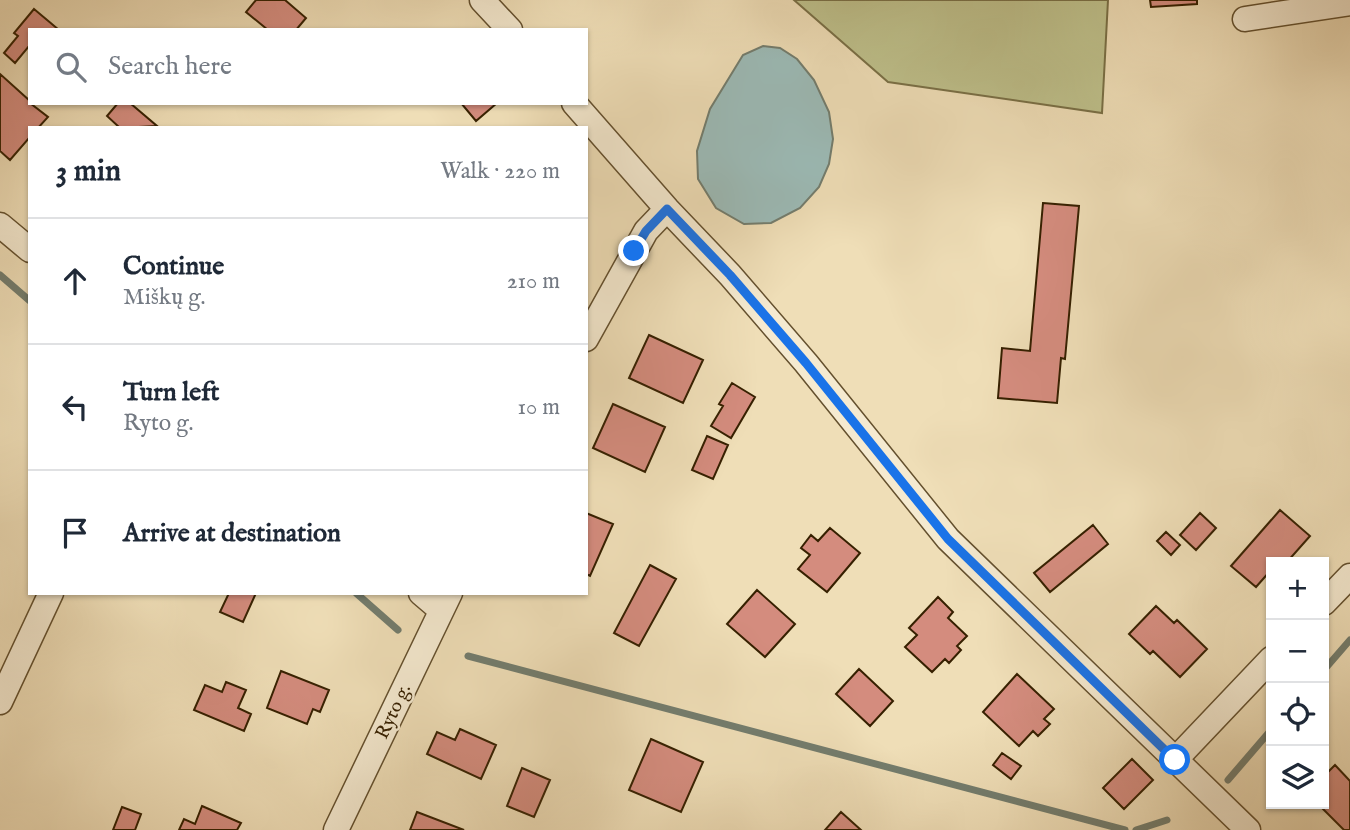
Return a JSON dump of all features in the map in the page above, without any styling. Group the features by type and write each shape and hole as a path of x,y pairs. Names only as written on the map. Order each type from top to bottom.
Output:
{"street":[{"path":"482,0 508,28"},
{"path":"1245,19 1350,3"},
{"path":"576,105 806,363 948,539 1248,830"},
{"path":"588,336 646,231 667,209"},
{"path":"0,225 28,248"},
{"path":"0,702 50,595"},
{"path":"426,595 445,602"},
{"name":"Ryto g.","path":"336,830 445,602"},
{"path":"1175,760 1266,664"}],"green space":[{"path":"794,0 1108,0 1102,113 888,82"}],"water":[{"path":"763,46 780,48 797,59 814,80 829,112 833,139 829,164 819,187 800,208 771,223 744,224 716,208 698,179 697,151 710,109 743,55"}],"building":[{"path":"256,0 285,0 306,18 298,28 266,28 246,12"},
{"path":"1150,0 1197,0 1197,4 1151,7"},
{"path":"34,9 57,28 28,28 28,47 15,63 4,53 18,36 14,33"},
{"path":"0,74 28,99 28,105 33,105 48,117 40,126 28,126 28,139 10,160 0,151"},
{"path":"116,105 132,105 157,126 118,126 107,116"},
{"path":"463,105 495,105 476,121"},
{"path":"1043,203 1079,206 1065,359 1061,358 1057,403 998,398 1002,348 1030,351"},
{"path":"649,335 703,360 683,403 629,378"},
{"path":"732,383 755,397 731,438 711,426 723,406 719,404"},
{"path":"613,404 665,427 645,472 593,448"},
{"path":"707,436 728,445 713,479 692,470"},
{"path":"1280,510 1310,536 1291,557 1266,557 1266,576 1256,587 1231,566"},
{"path":"1200,513 1216,528 1196,550 1180,535"},
{"path":"588,514 613,524 590,576 588,575"},
{"path":"1093,525 1108,544 1050,592 1034,573"},
{"path":"830,528 860,553 827,592 798,569 810,555 801,548 811,535 818,541"},
{"path":"1166,532 1180,545 1171,555 1157,541"},
{"path":"650,565 676,579 639,646 614,633"},
{"path":"757,590 795,624 765,657 727,624"},
{"path":"228,595 255,595 243,622 220,612"},
{"path":"938,597 953,612 948,618 967,636 957,646 961,650 949,663 945,659 932,672 905,647 917,635 909,628"},
{"path":"1156,606 1174,623 1177,620 1207,649 1180,677 1153,651 1150,654 1129,634"},
{"path":"859,669 893,701 870,726 836,694"},
{"path":"281,671 329,690 320,712 313,709 307,724 267,708"},
{"path":"1017,674 1054,709 1044,719 1050,724 1038,736 1033,731 1019,746 983,712"},
{"path":"226,682 246,690 238,708 251,714 244,731 194,710 205,685 222,692"},
{"path":"460,729 496,745 481,779 427,754 437,732 455,740"},
{"path":"651,739 703,762 681,812 629,790"},
{"path":"1002,753 1021,766 1011,779 993,765"},
{"path":"1132,759 1153,780 1124,809 1103,788"},
{"path":"1335,765 1350,781 1350,830 1344,830 1323,809 1329,809 1329,771"},
{"path":"522,768 550,780 534,817 507,806"},
{"path":"202,806 241,823 237,830 179,830 184,819 195,824"},
{"path":"122,807 141,814 135,830 113,830"},
{"path":"417,812 464,830 410,830"},
{"path":"841,812 861,830 825,830"}],"waterway":[{"path":"0,275 28,299"},
{"path":"358,595 398,630"},
{"path":"1329,664 1350,640"},
{"path":"468,656 1125,830"},
{"path":"1228,780 1266,736"},
{"path":"1136,830 1167,820"}],"route":[{"path":"634,251 646,231 667,209 730,275 806,363 948,539 1175,760"}]}
